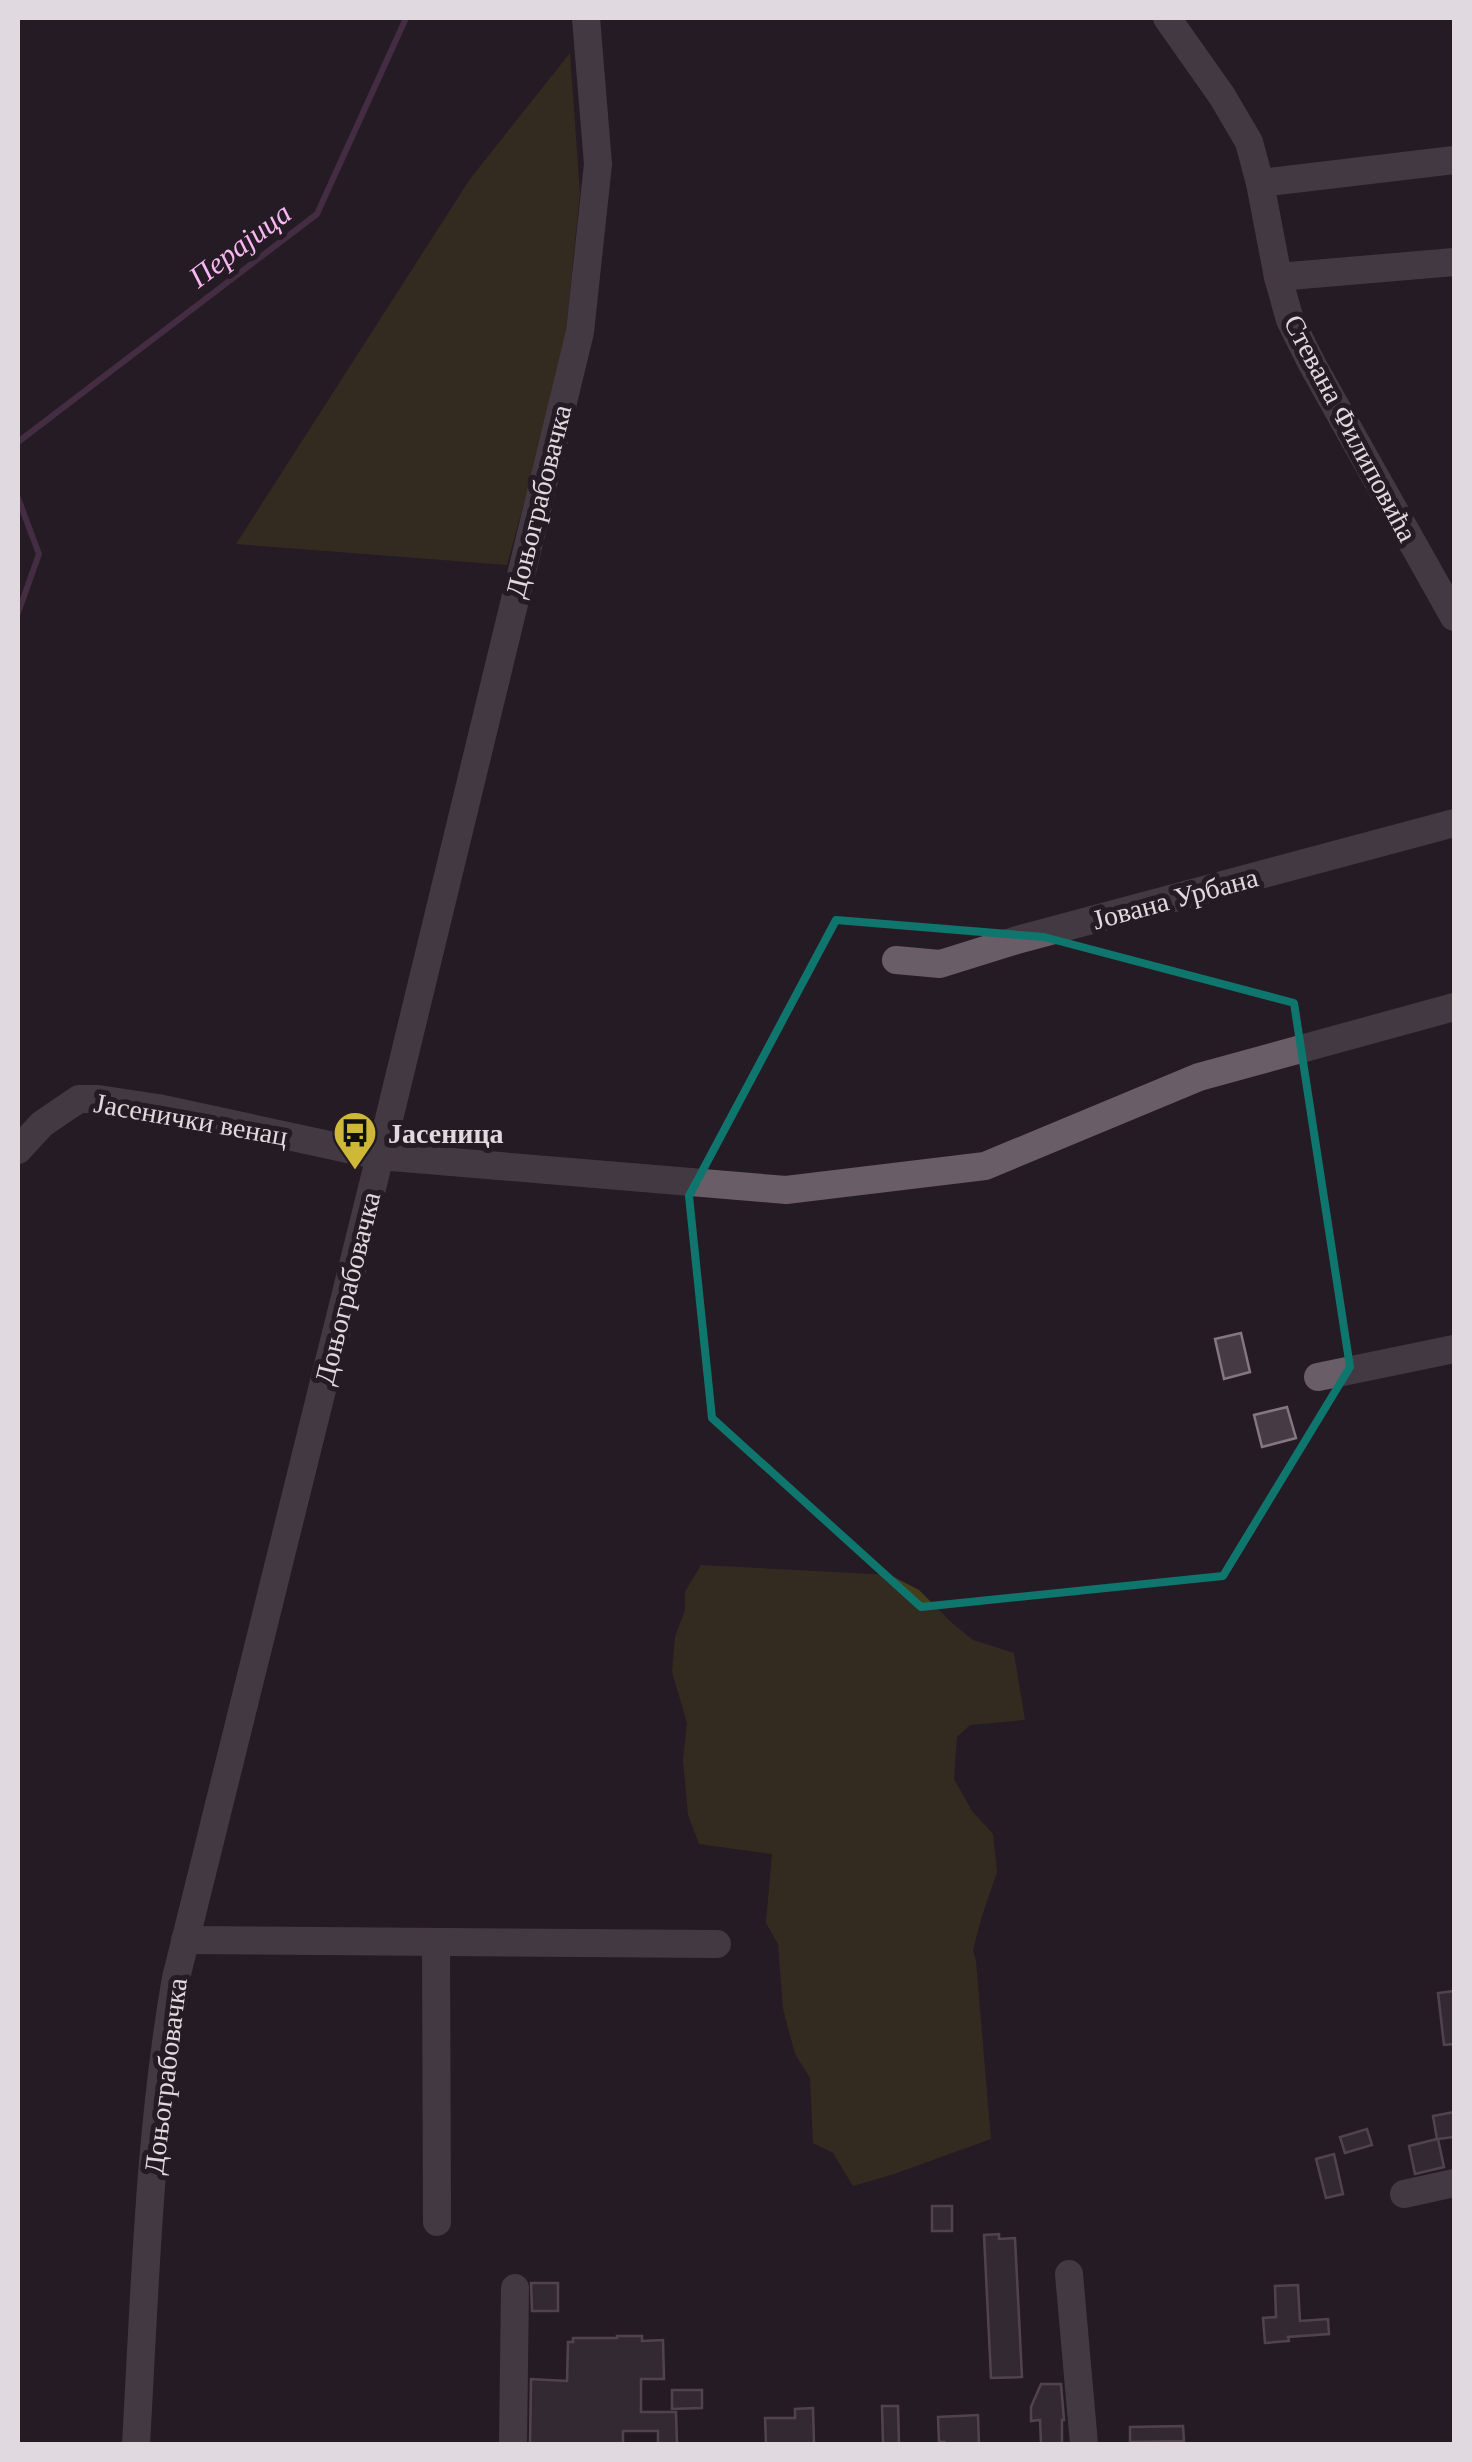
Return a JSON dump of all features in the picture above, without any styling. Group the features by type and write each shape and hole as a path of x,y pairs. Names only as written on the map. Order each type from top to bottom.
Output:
{"street":[{"name":"Доњограбовачка","path":"136,2444 156,2124 165,2044 185,1940 580,332 598,164 586,18"},
{"name":"Стевана Филиповића","path":"1167,18 1249,142 1290,320 1312,364 1447,589 1454,617"},
{"path":"1260,182 1454,160"},
{"path":"1278,277 1454,262"},
{"name":"Јована Урбана","path":"896,960 940,964 1454,823"},
{"name":"Јасенички венац","path":"18,1150 42,1124 79,1099 98,1098 380,1156 786,1190 985,1166 1199,1076 1454,1007"},
{"path":"1318,1378 1454,1350"},
{"path":"185,1940 717,1944"},
{"path":"436,1942 436,2222"},
{"path":"1404,2194 1454,2183"},
{"path":"1069,2274 1084,2444"},
{"path":"513,2444 515,2288"}],"highlighted area":[{"path":"836,920 1044,937 1294,1003 1350,1367 1223,1576 921,1607 712,1418 689,1196"}],"shaded area":[{"path":"570,53 580,193 563,361 507,565 236,544 470,179"},
{"path":"701,1565 890,1575 919,1590 973,1640 1014,1653 1025,1720 970,1725 957,1737 954,1779 972,1811 993,1834 997,1872 973,1950 991,2139 853,2186 833,2153 813,2143 810,2078 795,2054 783,2009 778,1944 766,1923 772,1854 699,1844 688,1815 683,1760 687,1723 672,1672 685,1592"}],"building":[{"path":"1241,1333 1250,1372 1224,1379 1215,1339"},
{"path":"1287,1407 1296,1438 1262,1447 1254,1415"},
{"path":"1454,1991 1454,2044 1444,2045 1438,1993"},
{"path":"1454,2112 1454,2137 1438,2139 1444,2167 1415,2174 1409,2146 1437,2139 1433,2116"},
{"path":"1367,2129 1372,2145 1345,2153 1340,2137"},
{"path":"1334,2154 1343,2194 1326,2198 1316,2159"},
{"path":"932,2206 952,2206 952,2231 932,2231"},
{"path":"999,2234 999,2239 1015,2238 1022,2377 991,2378 984,2235"},
{"path":"531,2283 558,2283 558,2311 532,2311"},
{"path":"1298,2285 1300,2321 1328,2319 1329,2334 1265,2343 1263,2318 1276,2317 1275,2286"},
{"path":"573,2338 663,2340 664,2379 641,2379 641,2412 676,2412 677,2444 658,2444 658,2431 623,2431 623,2444 530,2444 531,2379 567,2381 568,2342 573,2342"},
{"path":"1041,2384 1061,2384 1062,2444 1041,2444 1040,2420 1031,2421 1031,2407"},
{"path":"672,2390 702,2390 702,2408 672,2409"},
{"path":"882,2406 898,2406 899,2444 883,2444"},
{"path":"813,2408 814,2444 766,2444 765,2418 795,2418 795,2409"},
{"path":"978,2415 979,2444 939,2442 938,2417"},
{"path":"1183,2426 1184,2441 1130,2442 1130,2427"}],"waterway":[{"name":"Перајица","path":"18,442 317,214 406,18"},
{"name":"Перајица","path":"18,498 39,554 18,613"}],"place":[{"name":"Јасеница","path":"355,1171"}]}
